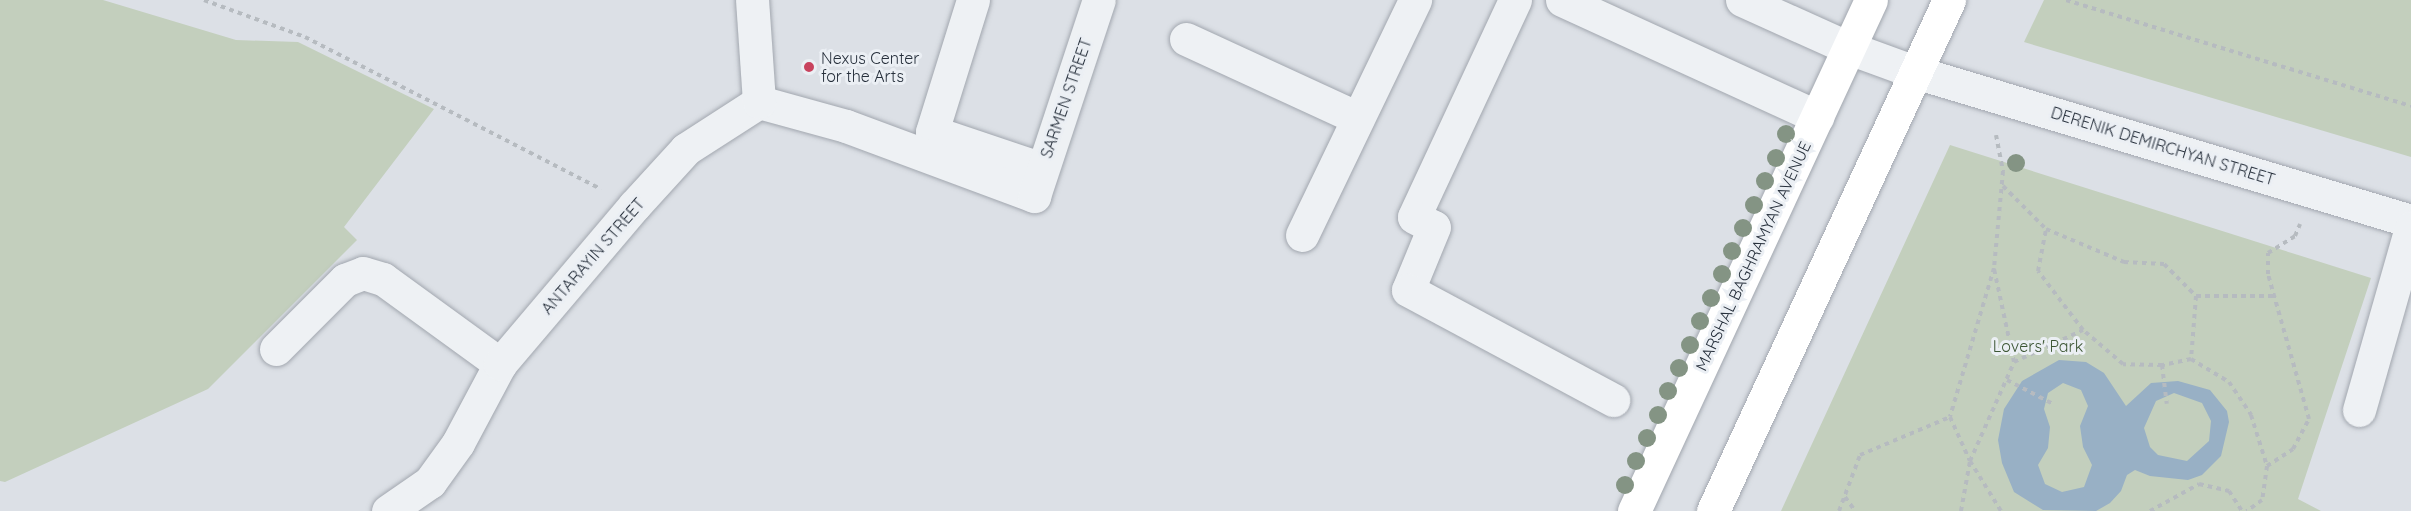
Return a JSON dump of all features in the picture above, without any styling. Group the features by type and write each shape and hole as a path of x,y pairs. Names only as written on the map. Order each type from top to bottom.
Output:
{"main road":[{"name":"MARSHAL BAGHRAMYAN AVENUE","path":"1634,511 1871,0"},
{"path":"1713,511 1949,0"}],"street":[{"path":"753,0 759,102 1038,183"},
{"path":"973,0 932,132 1038,183"},
{"name":"SARMEN STREET","path":"1038,183 1099,0"},
{"path":"1302,235 1415,0"},
{"path":"1515,0 1414,217 1434,227 1408,290 1613,400"},
{"path":"1562,0 1817,117"},
{"name":"DERENIK DEMIRCHYAN STREET","path":"1742,0 1849,48 1915,72 2411,221"},
{"path":"1186,39 1358,118"},
{"name":"ANTARAYIN STREET","path":"388,511 430,482 458,444 500,364 634,206 687,149 759,102"},
{"path":"2359,410 2411,227"},
{"path":"276,350 345,280 363,273 383,279 500,364"}],"path":[{"path":"204,0 305,37 634,206"},
{"path":"2066,0 2411,106"},
{"path":"1996,135 2003,186 1994,268 1950,417 1970,461 2001,511"},
{"path":"2003,186 2046,229 2124,262 2164,264 2196,296 2275,296"},
{"path":"2266,466 2293,449 2309,418 2275,296 2268,253 2295,236 2301,220"},
{"path":"2046,229 2038,271 2083,330 2123,364 2162,365 2191,358 2229,382 2252,415 2266,466 2262,500 2247,511"},
{"path":"1960,511 1970,461 2014,362 1994,268"},
{"path":"2191,358 2196,296"},
{"path":"2014,362 2083,330"},
{"path":"2162,365 2167,404"},
{"path":"2007,380 2053,404"},
{"path":"1839,511 1860,455 1950,417"},
{"path":"2150,511 2199,484 2229,491 2242,511"},
{"path":"1845,496 1855,511"}],"green space":[{"path":"0,0 103,0 236,40 298,42 434,109 344,227 357,240 208,389 5,482 0,481"},
{"path":"2044,0 2411,0 2411,157 2024,42"},
{"name":"Lovers' Park","path":"1950,145 2371,278 2298,499 2321,511 1781,511"}],"water":[{"path":"2059,360 2086,362 2104,373 2126,406 2151,383 2178,381 2210,390 2227,411 2229,422 2221,456 2202,475 2188,480 2150,476 2135,470 2127,475 2121,491 2110,503 2096,511 2043,510 2014,492 2002,463 1998,440 2004,409 2022,381","holes":["2063,383 2081,390 2088,406 2080,426 2083,447 2092,465 2084,487 2062,492 2045,484 2038,465 2048,448 2050,427 2044,409 2048,393","2174,393 2202,403 2211,421 2209,441 2187,461 2158,455 2150,447 2144,428 2156,401"]}],"place":[{"name":"Nexus Center for the Arts","path":"809,67"}]}
